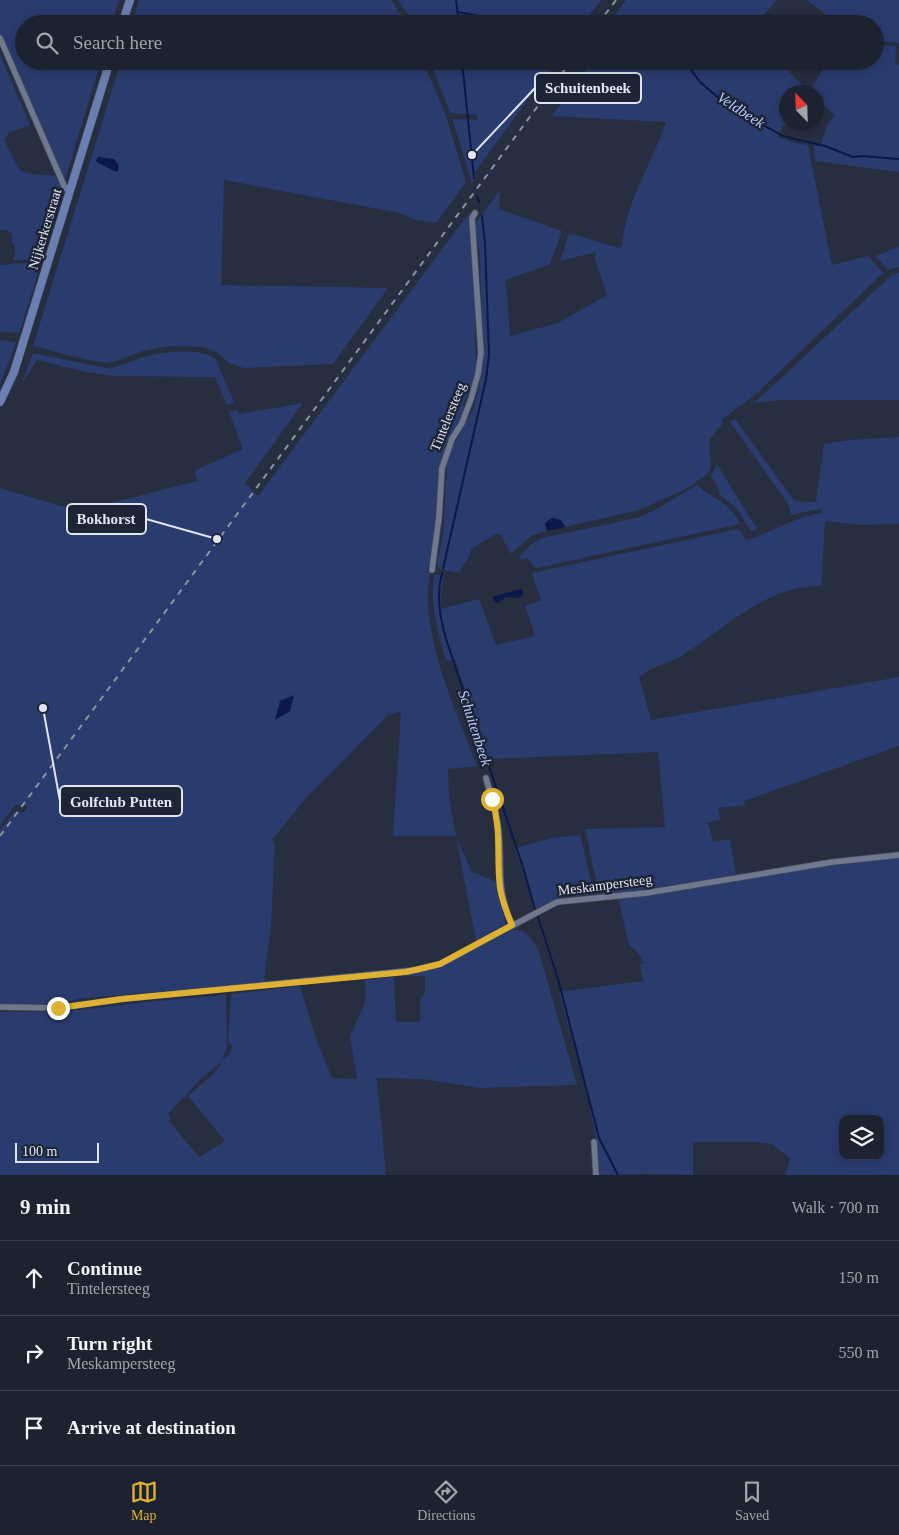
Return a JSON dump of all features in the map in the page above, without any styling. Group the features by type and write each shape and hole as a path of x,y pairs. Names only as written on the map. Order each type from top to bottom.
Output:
{"main road":[{"path":"125,15 130,0"},
{"name":"Nijkerkerstraat","path":"0,402 14,372 107,70"}],"street":[{"path":"0,38 65,188 70,190"},
{"name":"Tintelersteeg","path":"432,570 439,517 442,468 452,439 462,422 471,399 480,360 472,218 475,213"},
{"path":"486,778 495,809 499,835 500,887 512,925"},
{"name":"Meskampersteeg","path":"0,1007 58,1008 122,999 417,970 445,962 557,902 646,893 833,862 899,856"},
{"path":"594,1142 596,1175"}],"shaded area":[{"path":"0,0 119,0 115,15 15,15 15,70 98,70 64,183 0,36"},
{"path":"139,0 391,0 401,15 135,15"},
{"path":"398,0 601,0 590,15 408,15"},
{"path":"626,0 777,0 764,15 615,15"},
{"path":"806,0 899,0 899,43 884,42 884,15 826,15"},
{"path":"884,45 896,46 895,61 899,65 899,172 815,161 814,145 820,147 828,123 835,115 824,106 824,85 814,85 822,70 884,70"},
{"path":"0,55 30,125 10,132 4,140 20,171 54,175 62,187 42,260 14,260 15,244 12,243 12,234 6,230 0,230"},
{"path":"118,70 427,70 446,116 466,182 436,223 416,220 400,213 224,180 221,285 388,288 333,364 244,368 229,363 218,353 204,347 170,346 142,351 117,361 106,363 33,346","holes":["100,157 116,161 116,172 97,162"]},
{"path":"433,70 549,70 475,172 476,177 472,183 453,119 477,120 476,115 450,113"},
{"path":"586,70 788,70 802,85 779,85 779,130 781,130 777,136 795,143 808,145 832,265 868,256 883,273 756,394 721,420 723,423 709,441 711,468 706,475 688,488 639,510 565,527 561,520 549,519 547,531 531,536 511,554 500,534 496,534 471,549 471,553 460,573 439,569 437,565 443,534 447,463 452,448 474,408 483,368 480,257 475,224 500,190 499,209 562,231 550,264 506,280 510,336 558,323 607,295 595,259 596,252 560,261 569,233 619,248 622,246 624,229 634,198 666,122 552,116"},
{"path":"98,157 114,159 119,168 117,172 97,162"},
{"path":"470,212 473,246 476,366 473,382 463,405 465,407 459,423 446,444 441,463 431,566 428,567 427,572 430,573 428,597 434,646 450,696 477,766 448,769 449,797 456,836 393,836 401,711 388,715 306,798 272,840 275,845 271,924 264,982 76,999 48,1006 0,1004 0,831 14,812 23,813 28,807 15,805 0,826 0,488 61,506 76,508 95,507 197,481 196,470 243,449 229,412 237,409 239,414 303,403 245,483 258,496"},
{"path":"899,247 899,267 888,270 875,256"},
{"path":"30,262 40,267 19,333 0,332 0,265"},
{"path":"899,273 899,400 779,400 754,403 893,274"},
{"path":"0,340 16,342 0,385"},
{"path":"170,352 199,352 215,358 234,402 227,405 215,377 113,376 86,372 37,360 22,383 33,353 106,368"},
{"path":"735,419 796,501 816,502 824,444 850,440 899,437 899,524 861,525 825,521 821,586 801,588 765,600 747,610 683,655 649,670 639,677 651,720 899,677 899,746 744,801 745,805 718,808 720,820 707,823 713,842 730,839 736,875 599,894 585,829 665,827 658,752 487,759 455,659 446,661 434,607 433,585 435,574 444,576 441,591 441,609 479,599 496,645 535,636 525,606 541,600 532,574 536,572 738,529 746,540 793,521 822,513 822,509 791,515 788,504 730,422"},
{"path":"717,464 757,529 752,531 738,510 719,494 720,492 711,476"},
{"path":"697,485 726,506 740,524 537,568 528,558 521,560 519,556 542,538 637,518 653,511"},
{"path":"553,518 561,520 565,527 547,531 545,524"},
{"path":"521,589 522,596 517,598 506,597 498,603 492,597"},
{"path":"294,695 290,711 275,720 280,701"},
{"path":"580,835 594,894 556,899 535,909 515,848 552,838"},
{"path":"456,836 472,872 497,882 506,924 476,941"},
{"path":"899,858 899,1175 785,1175 790,1158 771,1144 757,1142 693,1142 693,1175 597,1175 595,1130 559,992 643,981 640,964 644,963 640,955 629,945 618,898 848,863"},
{"path":"518,930 528,935 539,952 577,1085 479,1088 423,1079 377,1078 386,1175 0,1175 0,1012 62,1012 226,995 227,1047 222,1060 230,1054 232,1046 228,1041 231,994 300,986 317,1041 332,1078 357,1079 350,1036 364,1005 366,995 365,980 394,977 396,1022 420,1022 420,1000 425,992 425,976 402,976 435,969 511,931","holes":["222,1061 212,1075 188,1096 225,1141 199,1157 169,1121 171,1118 168,1114 203,1077"]}],"waterway":[{"name":"Veldbeek","path":"456,0 458,15"},
{"name":"Veldbeek","path":"458,12 473,15"},
{"name":"Schuitenbeek","path":"463,70 474,178"},
{"name":"Veldbeek","path":"691,70 700,82 727,105 783,136 825,146 853,157 899,159"},
{"name":"Schuitenbeek","path":"477,196 479,202"},
{"name":"Schuitenbeek","path":"443,569 486,379 489,355 485,243 482,216"},
{"name":"Schuitenbeek","path":"442,573 439,590 442,623 446,639 523,867 535,909"},
{"name":"Schuitenbeek","path":"537,914 558,979 599,1138 618,1175"}],"railway":[{"path":"605,15 616,0"},
{"path":"0,836 564,70"}],"place":[{"name":"Schuitenbeek","path":"472,155"},
{"name":"Bokhorst","path":"217,539"},
{"name":"Golfclub Putten","path":"43,708"}],"route":[{"path":"58,1008 122,999 406,972 449,960 512,925 500,887 499,835 492,799"}]}
